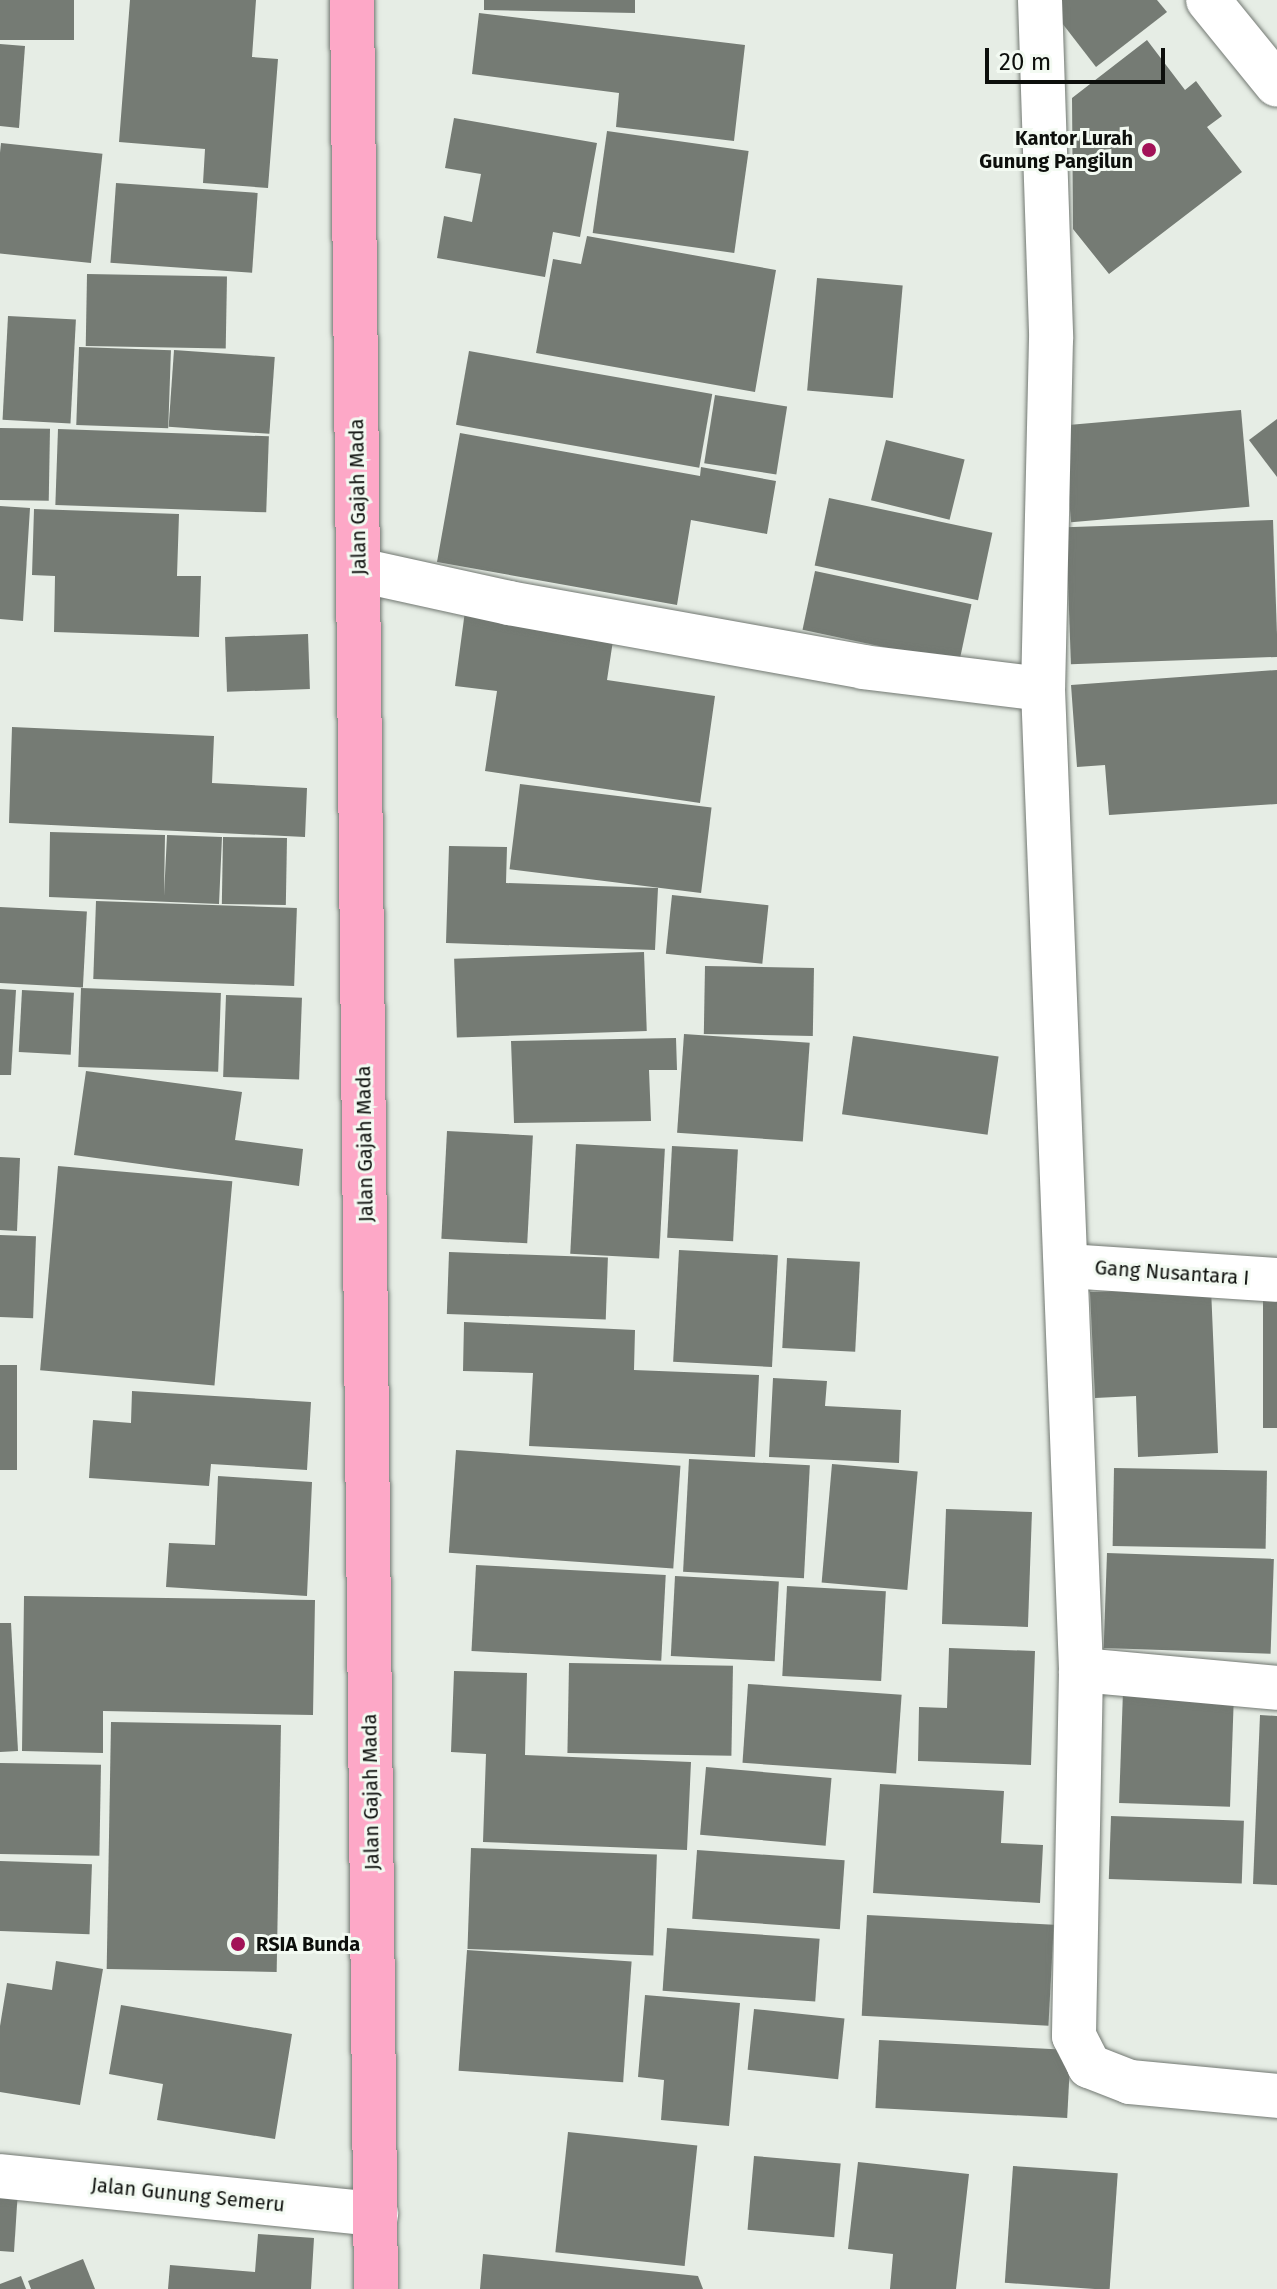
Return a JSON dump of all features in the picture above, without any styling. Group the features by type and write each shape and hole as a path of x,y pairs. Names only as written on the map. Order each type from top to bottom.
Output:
{"main road":[{"name":"Jalan Gajah Mada","path":"352,0 376,2289"}],"street":[{"path":"1040,0 1051,339 1043,689 1081,1670 1074,2036 1089,2066 1130,2082 1277,2096"},
{"path":"1208,0 1277,85"},
{"path":"359,570 509,603 863,667 1043,689"},
{"name":"Gang Nusantara I","path":"1067,1266 1277,1280"},
{"path":"1081,1670 1277,1688"},
{"name":"Jalan Gunung Semeru","path":"0,2176 376,2214"}],"building":[{"path":"0,0 74,0 74,40 0,40"},
{"path":"130,0 256,0 252,57 278,59 268,188 203,183 205,149 119,142"},
{"path":"484,0 635,0 635,13 484,10"},
{"path":"1060,0 1157,0 1167,12 1096,67 1062,23"},
{"path":"479,13 745,45 734,141 616,127 619,93 472,74"},
{"name":"Kantor Lurah Gunung Pangilun","path":"1147,40 1185,90 1196,81 1222,116 1207,127 1242,172 1109,274 1073,229 1072,98"},
{"path":"0,44 25,46 19,128 0,126"},
{"path":"454,118 597,143 580,237 553,232 545,277 437,258 444,216 472,222 481,174 445,168"},
{"path":"607,131 749,151 734,253 593,233"},
{"path":"1,143 102,154 91,263 0,254"},
{"path":"116,183 258,193 252,273 110,263"},
{"path":"587,236 776,270 755,392 536,353 553,259 581,264"},
{"path":"87,274 227,276 226,348 86,346"},
{"path":"817,278 903,285 893,398 807,391"},
{"path":"8,316 76,320 70,423 3,420"},
{"path":"79,347 171,350 168,428 76,425"},
{"path":"174,350 275,357 269,434 169,427"},
{"path":"469,351 712,394 699,468 456,425"},
{"path":"715,395 787,406 776,475 704,463"},
{"path":"1241,410 1249,507 1071,522 1063,426"},
{"path":"1277,419 1277,477 1249,440"},
{"path":"0,428 50,429 49,501 0,500"},
{"path":"58,429 269,436 266,512 55,505"},
{"path":"460,433 700,476 701,467 776,481 767,534 691,520 677,605 437,562"},
{"path":"886,440 965,460 950,520 871,500"},
{"path":"829,498 992,533 978,600 815,565"},
{"path":"0,506 30,508 23,621 0,619"},
{"path":"34,509 179,514 177,576 201,576 199,637 54,632 55,576 32,575"},
{"path":"1273,520 1277,657 1071,664 1066,527"},
{"path":"815,571 972,604 959,663 803,630"},
{"path":"465,611 614,634 607,680 715,696 700,803 485,771 497,691 455,686"},
{"path":"308,634 310,689 227,692 225,637"},
{"path":"1277,670 1277,804 1109,815 1105,765 1077,767 1071,685"},
{"path":"12,727 214,736 212,783 307,788 305,837 9,823"},
{"path":"520,784 712,808 701,893 510,869"},
{"path":"50,832 165,835 164,896 167,835 222,837 219,904 49,897"},
{"path":"223,837 287,838 286,905 222,904"},
{"path":"449,846 507,847 506,883 658,888 655,950 446,943"},
{"path":"672,895 768,905 762,964 666,954"},
{"path":"96,901 297,908 294,986 93,979"},
{"path":"0,907 87,912 83,987 0,983"},
{"path":"644,952 647,1031 457,1038 454,959"},
{"path":"705,966 814,968 813,1036 704,1034"},
{"path":"81,988 221,993 218,1072 78,1067"},
{"path":"0,989 16,990 11,1075 0,1075"},
{"path":"22,990 74,993 71,1055 19,1052"},
{"path":"226,995 302,998 299,1080 223,1077"},
{"path":"684,1034 810,1043 803,1142 677,1133"},
{"path":"853,1036 999,1056 988,1135 842,1114"},
{"path":"676,1038 677,1070 649,1070 651,1121 514,1123 511,1041"},
{"path":"86,1071 242,1092 235,1140 303,1149 299,1186 74,1155"},
{"path":"447,1131 533,1136 527,1243 441,1239"},
{"path":"576,1144 665,1149 659,1259 570,1254"},
{"path":"672,1146 738,1149 733,1241 667,1238"},
{"path":"0,1157 20,1158 17,1231 0,1230"},
{"path":"58,1166 232,1181 214,1385 40,1370"},
{"path":"0,1235 36,1236 33,1318 0,1317"},
{"path":"679,1250 778,1255 772,1367 673,1362"},
{"path":"449,1252 608,1258 606,1320 447,1314"},
{"path":"787,1258 860,1262 855,1352 782,1348"},
{"path":"1211,1288 1218,1453 1138,1457 1136,1396 1095,1398 1090,1292"},
{"path":"1263,1296 1277,1296 1277,1428 1263,1428"},
{"path":"464,1322 635,1330 634,1370 759,1375 755,1457 529,1446 533,1373 463,1371"},
{"path":"0,1365 17,1365 17,1470 0,1470"},
{"path":"773,1378 827,1381 825,1406 901,1410 899,1463 769,1457"},
{"path":"132,1391 311,1402 307,1470 211,1464 209,1486 89,1478 93,1420 131,1423"},
{"path":"456,1450 680,1466 673,1568 449,1553"},
{"path":"689,1459 810,1465 804,1578 683,1572"},
{"path":"832,1464 918,1471 907,1590 822,1583"},
{"path":"1114,1468 1267,1471 1266,1549 1113,1546"},
{"path":"218,1476 312,1482 307,1596 166,1587 169,1543 215,1545"},
{"path":"946,1509 1032,1512 1028,1627 942,1624"},
{"path":"1107,1553 1274,1559 1271,1654 1104,1648"},
{"path":"476,1565 666,1575 661,1661 471,1651"},
{"path":"675,1576 779,1581 775,1661 671,1656"},
{"path":"787,1586 886,1591 881,1681 782,1676"},
{"path":"24,1596 315,1600 313,1715 103,1711 103,1753 22,1751"},
{"path":"0,1623 11,1623 18,1751 0,1752"},
{"path":"949,1648 1035,1651 1031,1765 918,1761 919,1707 947,1708"},
{"path":"569,1663 733,1666 731,1756 567,1753"},
{"path":"454,1671 527,1673 525,1755 691,1762 687,1850 483,1842 486,1754 451,1752"},
{"path":"748,1684 902,1695 896,1774 742,1763"},
{"path":"1123,1691 1234,1695 1230,1807 1119,1803"},
{"path":"1260,1715 1277,1716 1277,1885 1253,1884"},
{"path":"111,1722 281,1725 277,1972 107,1969"},
{"path":"0,1763 101,1765 99,1856 0,1854"},
{"path":"706,1767 832,1778 826,1846 700,1835"},
{"path":"880,1784 1004,1791 1001,1843 1043,1845 1040,1903 873,1893"},
{"path":"1111,1816 1244,1821 1242,1884 1109,1879"},
{"path":"471,1848 657,1854 653,1955 467,1949"},
{"path":"697,1850 845,1860 840,1929 692,1919"},
{"path":"0,1861 92,1864 90,1934 0,1931"},
{"path":"867,1915 1054,1925 1048,2026 862,2016"},
{"path":"667,1928 820,1939 815,2002 663,1991"},
{"path":"467,1950 632,1962 623,2082 459,2071"},
{"path":"56,1961 103,1969 80,2105 0,2092 0,2026 7,1983 52,1990"},
{"path":"645,1995 740,2003 729,2126 661,2120 664,2080 638,2077"},
{"path":"121,2005 292,2034 275,2139 157,2120 163,2084 109,2074"},
{"path":"754,2009 845,2019 838,2079 748,2070"},
{"path":"879,2040 1071,2050 1067,2118 875,2108"},
{"path":"568,2132 697,2146 685,2266 555,2252"},
{"path":"754,2156 841,2164 834,2237 748,2230"},
{"path":"858,2162 969,2174 956,2289 890,2289 893,2254 848,2249"},
{"path":"1013,2166 1118,2173 1110,2289 1005,2283"},
{"path":"0,2188 18,2190 14,2252 0,2251"},
{"path":"258,2234 314,2238 311,2289 168,2289 170,2265 255,2272"},
{"path":"483,2254 698,2276 703,2289 480,2289"},
{"path":"83,2259 95,2289 31,2289 28,2281"},
{"path":"21,2276 26,2289 0,2289 0,2284"}],"place":[{"name":"Kantor Lurah Gunung Pangilun","path":"1149,150"},
{"name":"RSIA Bunda","path":"238,1944"}]}
